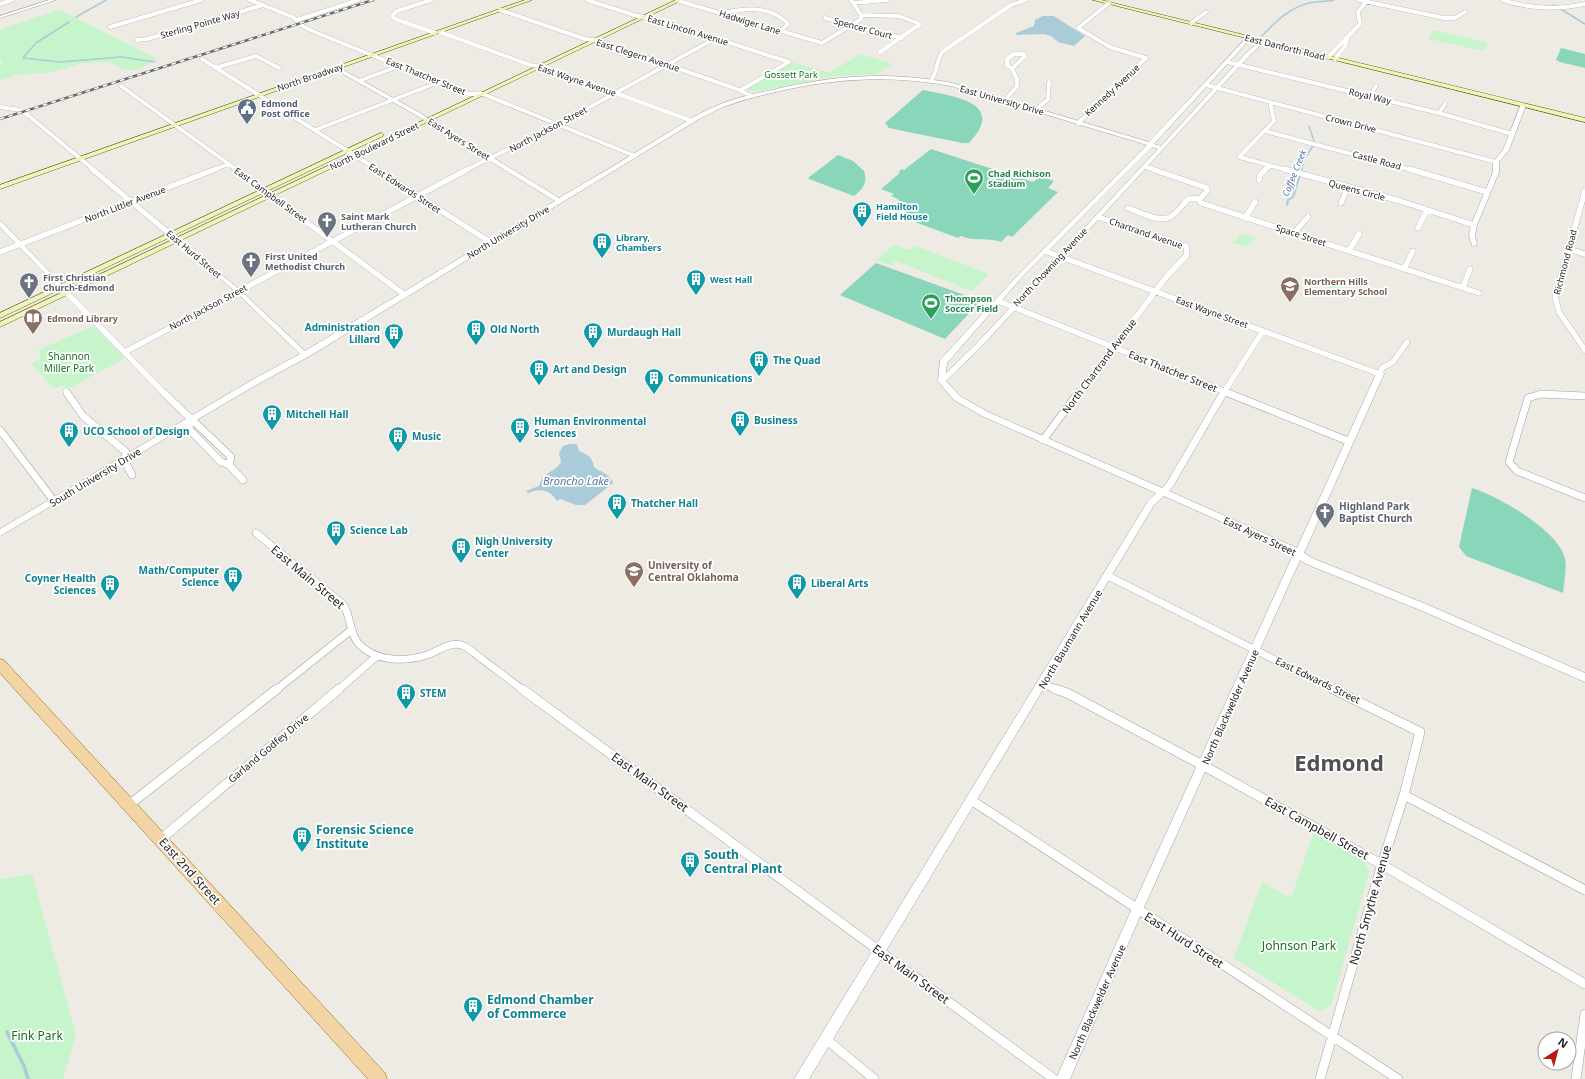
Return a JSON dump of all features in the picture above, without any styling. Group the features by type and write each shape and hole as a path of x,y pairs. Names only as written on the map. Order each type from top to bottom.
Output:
{"main road":[{"name":"North Broadway","path":"0,186 530,0"},
{"path":"495,81 668,0 680,0"},
{"name":"North Boulevard Street","path":"0,316 348,151 424,118 482,90 542,66 680,0"},
{"name":"East Danforth Road","path":"1095,0 1585,120"},
{"name":"North Boulevard Street","path":"462,96 482,90"},
{"name":"North Boulevard Street","path":"0,325 356,155 443,106"},
{"name":"East 2nd Street","path":"1,665 379,1079"}],"street":[{"path":"0,4 12,0"},
{"path":"0,16 54,0"},
{"path":"110,27 201,0"},
{"name":"East Thatcher Street","path":"250,0 297,20 309,30 468,94"},
{"path":"297,20 356,0"},
{"name":"East Wayne Avenue","path":"431,0 398,11 392,16 395,19 530,65 542,66 692,121"},
{"name":"East Lincoln Avenue","path":"586,0 634,16 646,17 716,38 789,62 741,90"},
{"name":"Hadwiger Lane","path":"680,0 822,43 854,25"},
{"path":"852,2 887,0"},
{"path":"930,81 936,71 938,58 942,52 1011,5 1026,0"},
{"path":"1359,0 1449,18 1460,17 1464,12"},
{"path":"1390,6 1394,0"},
{"path":"1503,0 1520,5 1544,7 1568,7 1585,4"},
{"path":"1580,0 1585,4"},
{"path":"852,2 861,15"},
{"path":"1328,57 1338,44 1348,37 1360,24 1358,12 1366,2"},
{"name":"Kennedy Avenue","path":"1078,122 1146,58 1114,50 1078,28 1109,3"},
{"name":"Sterling Pointe Way","path":"137,40 147,39 262,5"},
{"path":"722,13 739,9 751,9 781,16 788,24 780,31"},
{"name":"East Clegern Avenue","path":"500,10 585,39 596,40 741,90 752,96"},
{"path":"1192,23 1206,12"},
{"path":"854,25 861,19 861,15"},
{"path":"861,15 905,17 913,19 920,24 916,29 880,52"},
{"name":"Spencer Court","path":"825,18 902,38"},
{"path":"1335,59 1345,46 1348,37"},
{"name":"North Jackson Street","path":"125,352 334,240 418,197 456,175 557,125 716,38"},
{"name":"North Chowning Avenue","path":"942,381 943,362 1045,251 1150,145 1250,38"},
{"name":"North Chowning Avenue","path":"942,381 957,368 1060,256 1146,167 1238,64 1263,41"},
{"path":"1004,101 1017,90 1019,86 1012,68 1007,66 1007,58 1015,53 1024,54 1024,56 1012,68"},
{"path":"215,68 256,56 279,68"},
{"path":"202,59 259,95"},
{"name":"Royal Way","path":"1228,62 1439,113 1512,134"},
{"path":"359,81 400,66"},
{"name":"East Ayers Street","path":"336,68 394,100 559,201"},
{"name":"East University Drive","path":"839,78 885,77 930,81 1078,122 1162,148"},
{"name":"North University Drive","path":"190,420 405,295 490,242 692,121 718,107 752,96 808,83 839,78"},
{"path":"315,130 439,82"},
{"path":"1036,110 1049,100 1049,82"},
{"name":"Crown Drive","path":"1206,85 1496,162"},
{"name":"East Campbell Street","path":"121,86 334,240 405,295"},
{"path":"1370,96 1376,86"},
{"path":"482,90 557,125 635,156"},
{"name":"East Edwards Street","path":"259,95 356,155 418,197 490,242"},
{"path":"1265,131 1274,121 1270,102"},
{"path":"1439,113 1445,104"},
{"path":"1474,245 1472,235 1474,225 1496,172 1496,162 1506,150 1523,105"},
{"name":"East Hurd Street","path":"0,107 22,111 178,240 238,292 305,354"},
{"name":"Queens Circle","path":"1265,131 1239,158 1348,187 1474,225"},
{"name":"Castle Road","path":"1265,131 1360,155 1488,192"},
{"name":"North Littler Avenue","path":"0,252 229,164"},
{"path":"1259,180 1260,175 1270,166"},
{"path":"1128,208 1152,217 1167,219 1171,217 1188,199 1200,198 1207,191 1207,188 1146,167"},
{"path":"1340,203 1348,187"},
{"name":"Richmond Road","path":"1585,191 1555,297 1555,302 1559,312 1585,350"},
{"name":"Space Street","path":"1200,198 1200,203 1479,293"},
{"path":"1245,218 1255,202"},
{"path":"1418,228 1427,210"},
{"name":"Chartrand Avenue","path":"1098,216 1186,246 1187,255 1155,291"},
{"path":"1294,233 1308,217"},
{"path":"0,223 190,420 197,424 231,457 229,465"},
{"path":"1350,251 1359,234"},
{"path":"1568,249 1585,254"},
{"name":"East Wayne Street","path":"1045,251 1380,374"},
{"path":"1404,269 1413,251"},
{"path":"1463,287 1470,269"},
{"name":"North Chartrand Avenue","path":"1043,440 1155,291"},
{"name":"East Thatcher Street","path":"998,301 1348,441"},
{"name":"North Baumann Avenue","path":"801,1079 1043,684 1151,504 1164,492 1224,392 1263,331"},
{"name":"North Blackwelder Avenue","path":"1063,1079 1137,910 1204,766 1348,441 1382,368 1393,362 1407,342"},
{"name":"East Ayers Street","path":"942,381 950,391 968,405 1043,440 1290,548 1309,561 1423,607 1585,678"},
{"path":"66,391 83,416 126,452 124,460 132,476"},
{"path":"1585,396 1541,394 1528,398 1508,462 1517,471 1585,498"},
{"path":"190,420 188,429 221,462 229,465 243,480"},
{"name":"South University Drive","path":"0,533 190,420"},
{"path":"0,430 54,501"},
{"name":"East Main Street","path":"256,533 343,604 350,615 350,630 358,644 376,657 410,658 429,654 453,643 464,646 1054,1079"},
{"name":"East Edwards Street","path":"1108,576 1420,732"},
{"path":"129,805 350,630"},
{"name":"Garland Godfey Drive","path":"160,839 376,657"},
{"name":"East Campbell Street","path":"1043,684 1068,693 1204,766 1381,864 1557,969 1585,984"},
{"name":"North Smythe Avenue","path":"1320,1079 1381,864 1404,795 1420,732"},
{"path":"1404,795 1585,890"},
{"name":"East Hurd Street","path":"971,800 1137,910 1398,1079"},
{"path":"1576,1079 1585,1014"},
{"path":"826,1039 874,1079"}],"green space":[{"path":"60,10 156,58 151,63 134,70 122,69 111,62 82,63 53,72 17,75 0,80 0,65 3,64 0,59 0,29"},
{"path":"1433,30 1488,43 1484,51 1428,39"},
{"path":"1561,48 1585,54 1585,68 1556,60"},
{"name":"Gossett Park","path":"860,54 893,64 877,74 834,76 755,92 748,90 791,62 829,73"},
{"path":"923,90 961,99 972,103 979,110 982,118 979,129 969,143 962,143 889,128 885,123"},
{"name":"Chad Richison Stadium","path":"931,149 1033,182 1041,176 1054,181 1048,188 1058,192 1012,237 1008,235 1001,242 971,239 961,236 958,238 915,222 918,220 906,215 898,199 891,196 894,194 881,189 900,173 898,172 902,169 904,170"},
{"path":"838,155 853,161 864,171 864,185 854,196 808,178"},
{"path":"1241,233 1256,238 1247,247 1233,243"},
{"path":"894,245 909,250 915,246 989,274 972,291 896,261 891,265 876,260"},
{"name":"Thompson Soccer Field","path":"876,263 981,301 945,339 840,295"},
{"path":"1325,278 1344,285 1340,292 1321,285"},
{"name":"Shannon Miller Park","path":"94,326 125,358 68,389 62,386 53,388 31,363 41,360 38,350"},
{"path":"1472,488 1512,507 1540,526 1552,537 1561,548 1566,563 1563,593 1466,556 1459,547"},
{"name":"Johnson Park","path":"1314,832 1358,857 1364,862 1369,872 1332,1003 1329,1008 1319,1011 1234,958 1262,882 1291,898"},
{"name":"Fink Park","path":"32,874 76,1035 63,1079 0,1079 0,879"}],"water":[{"path":"1043,16 1054,16 1085,36 1074,46 1058,42 1051,36 1044,34 1016,35 1016,33 1034,26 1035,20"},
{"name":"Broncho Lake","path":"577,444 579,451 589,456 594,467 607,475 613,483 585,505 576,505 560,499 557,501 548,492 540,490 528,493 526,491 539,486 544,477 558,466 561,462 559,453 563,446"}],"waterway":[{"path":"76,17 106,0"},
{"name":"Coffee Creek","path":"1262,36 1277,21 1295,8 1309,3 1334,0"},
{"path":"1554,5 1585,24"},
{"path":"69,22 36,43 23,58 60,62 121,57 155,62"},
{"name":"Coffee Creek","path":"1309,126 1314,141"},
{"name":"Coffee Creek","path":"1301,170 1305,158 1313,146"},
{"name":"Coffee Creek","path":"1287,205 1288,200 1293,197 1302,169"},
{"path":"7,1032 24,1066 28,1079"}],"railway":[{"path":"0,119 373,0"}],"place":[{"name":"Edmond Post Office","path":"247,125"},
{"name":"Chad Richison Stadium","path":"974,195"},
{"name":"Hamilton Field House","path":"862,228"},
{"name":"Saint Mark Lutheran Church","path":"327,238"},
{"name":"Library, Chambers","path":"602,259"},
{"name":"First United Methodist Church","path":"251,278"},
{"name":"West Hall","path":"696,296"},
{"name":"First Christian Church-Edmond","path":"29,299"},
{"name":"Northern Hills Elementary School","path":"1290,303"},
{"name":"Thompson Soccer Field","path":"931,320"},
{"name":"Edmond Library","path":"33,335"},
{"name":"Old North","path":"476,346"},
{"name":"Murdaugh Hall","path":"593,349"},
{"name":"Administration Lillard","path":"394,350"},
{"name":"The Quad","path":"759,377"},
{"name":"Art and Design","path":"539,386"},
{"name":"Communications","path":"654,395"},
{"name":"Mitchell Hall","path":"272,431"},
{"name":"Business","path":"740,437"},
{"name":"Human Environmental Sciences","path":"520,444"},
{"name":"UCO School of Design","path":"69,448"},
{"name":"Music","path":"398,453"},
{"name":"Thatcher Hall","path":"617,520"},
{"name":"Highland Park Baptist Church","path":"1325,529"},
{"name":"Science Lab","path":"336,547"},
{"name":"Nigh University Center","path":"461,564"},
{"name":"University of Central Oklahoma","path":"634,588"},
{"name":"Math/Computer Science","path":"233,593"},
{"name":"Liberal Arts","path":"797,600"},
{"name":"Coyner Health Sciences","path":"110,601"},
{"name":"STEM","path":"406,710"},
{"name":"Forensic Science Institute","path":"302,853"},
{"name":"South Central Plant","path":"690,878"},
{"name":"Edmond Chamber of Commerce","path":"473,1023"}],"district":[{"name":"Edmond","path":"1339,762"}]}
